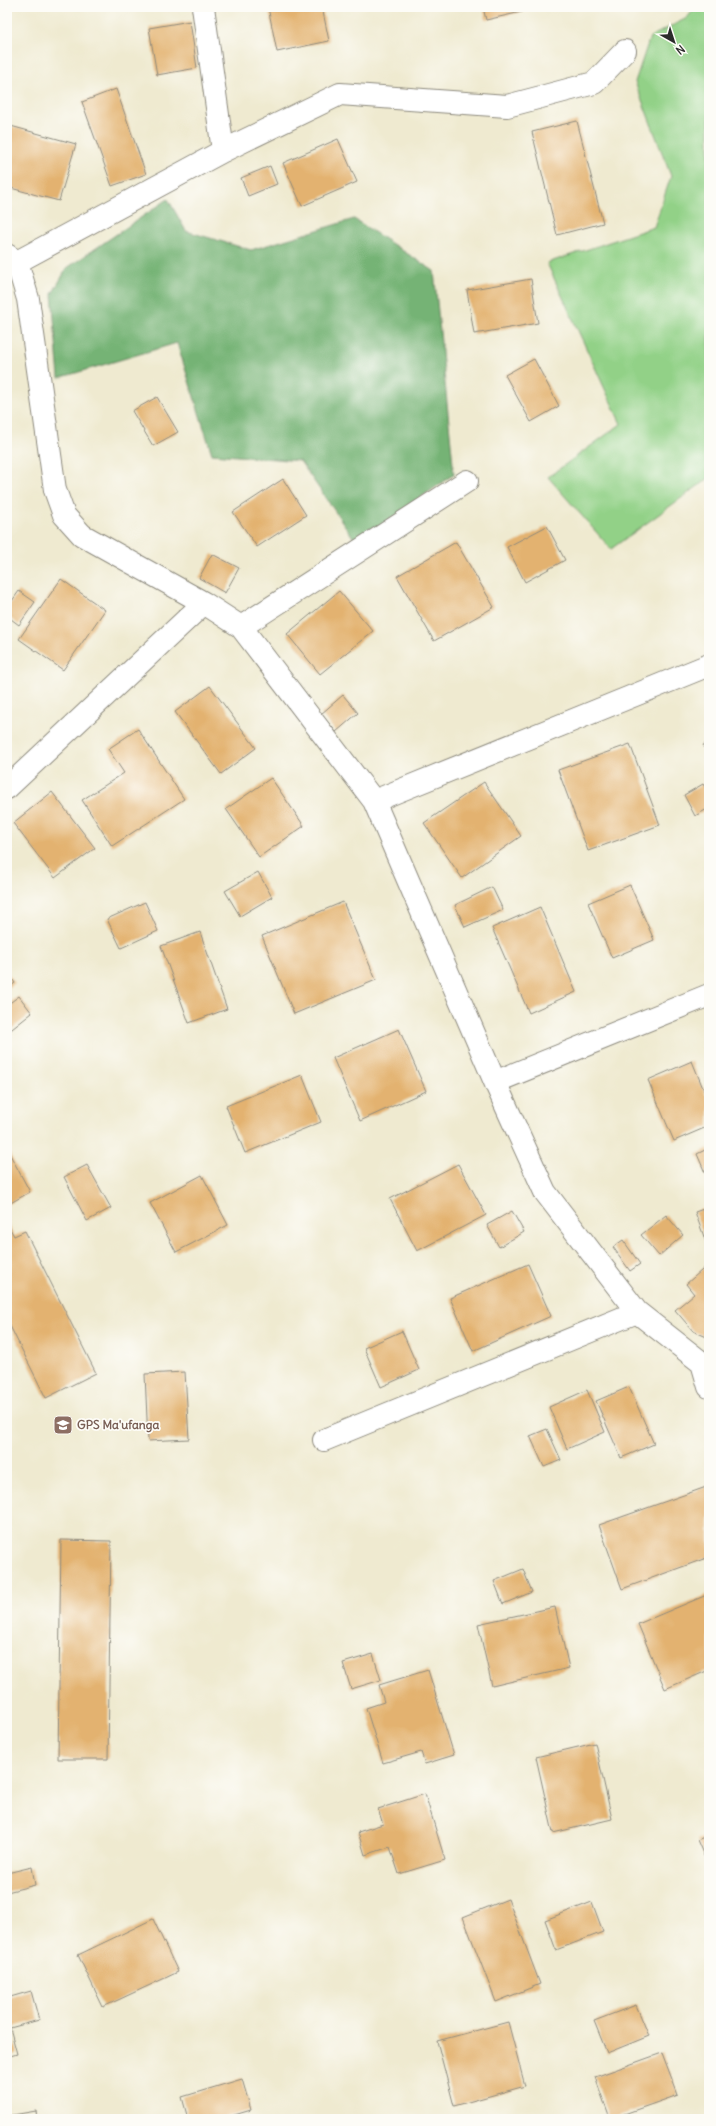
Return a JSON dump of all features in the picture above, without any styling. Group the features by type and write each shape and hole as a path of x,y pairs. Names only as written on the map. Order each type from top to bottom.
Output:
{"street":[{"path":"202,7 223,151"},
{"path":"625,51 594,83 507,106 340,94 223,151 12,258 28,299 55,490 64,515 82,535 204,603 241,627 374,801 494,1082 545,1192 637,1312 706,1362 709,1387"},
{"path":"241,627 467,481"},
{"path":"7,788 204,603"},
{"path":"374,801 709,665"},
{"path":"494,1082 709,995"},
{"path":"324,1440 637,1312"}],"green space":[{"path":"696,7 709,7 709,478 611,549 548,477 621,424 547,263 654,227 671,176 635,82 650,37 687,18"},
{"path":"168,199 186,231 251,250 354,219 434,271 454,474 357,543 300,461 212,454 177,343 59,378 52,294 67,268"}],"building":[{"path":"268,7 322,7 329,41 277,52"},
{"path":"483,7 539,7 539,8 486,20"},
{"path":"190,21 197,68 157,75 149,28"},
{"path":"116,89 146,174 112,186 82,102"},
{"path":"577,121 603,223 557,235 532,132"},
{"path":"7,125 76,144 59,201 7,187"},
{"path":"338,139 357,182 302,206 283,163"},
{"path":"270,166 277,184 248,196 241,178"},
{"path":"531,279 538,323 474,334 467,290"},
{"path":"534,359 559,406 531,422 505,375"},
{"path":"157,397 178,432 153,446 132,411"},
{"path":"283,479 306,515 257,547 233,512"},
{"path":"547,526 565,560 525,582 507,547"},
{"path":"456,542 494,607 434,641 397,576"},
{"path":"212,554 239,568 225,593 199,578"},
{"path":"61,579 105,610 63,670 19,639"},
{"path":"19,591 35,602 19,625 7,616 7,608"},
{"path":"339,591 373,631 320,674 287,634"},
{"path":"210,686 256,748 221,774 175,712"},
{"path":"343,695 358,713 336,732 321,714"},
{"path":"138,729 184,799 112,846 82,800 124,773 108,749"},
{"path":"709,742 709,757 703,745"},
{"path":"630,744 660,825 588,851 558,770"},
{"path":"271,778 304,826 259,857 226,809"},
{"path":"484,782 521,836 462,878 424,823"},
{"path":"703,784 709,793 709,808 695,816 684,795"},
{"path":"52,792 95,848 55,878 13,823"},
{"path":"258,872 272,897 240,916 225,891"},
{"path":"630,885 654,940 612,958 588,903"},
{"path":"492,887 503,910 465,927 455,905"},
{"path":"145,902 158,931 121,948 107,919"},
{"path":"343,902 376,980 294,1014 262,936"},
{"path":"540,907 576,992 529,1013 492,928"},
{"path":"200,932 227,1009 189,1023 161,946"},
{"path":"7,972 15,983 7,989"},
{"path":"19,996 32,1013 7,1033 7,1005"},
{"path":"399,1029 426,1091 360,1121 333,1058"},
{"path":"692,1061 709,1103 709,1126 674,1141 648,1080"},
{"path":"302,1075 321,1122 245,1153 226,1106"},
{"path":"709,1148 709,1182 697,1154"},
{"path":"7,1149 30,1192 7,1205"},
{"path":"458,1164 486,1215 417,1251 390,1199"},
{"path":"87,1165 111,1208 87,1221 64,1177"},
{"path":"202,1175 228,1225 176,1252 150,1203"},
{"path":"709,1207 709,1244 707,1245 695,1212"},
{"path":"512,1211 524,1232 499,1247 487,1225"},
{"path":"666,1215 683,1235 659,1256 641,1235"},
{"path":"7,1223 14,1236 25,1231 96,1373 46,1398 7,1320"},
{"path":"623,1240 640,1264 630,1271 613,1247"},
{"path":"528,1264 551,1316 473,1351 450,1298"},
{"path":"709,1264 709,1338 693,1331 675,1310 694,1294 686,1284"},
{"path":"402,1331 419,1370 381,1387 364,1348"},
{"path":"185,1372 189,1439 148,1441 145,1374"},
{"path":"629,1387 654,1444 621,1458 596,1401"},
{"path":"587,1390 605,1432 567,1449 549,1407"},
{"path":"547,1429 561,1460 544,1467 530,1436"},
{"path":"709,1486 709,1557 622,1589 599,1525"},
{"path":"61,1540 111,1541 108,1759 58,1759"},
{"path":"523,1569 532,1592 503,1604 494,1581"},
{"path":"709,1594 709,1670 665,1689 638,1624"},
{"path":"555,1607 569,1668 492,1686 478,1624"},
{"path":"373,1654 381,1680 351,1689 343,1663"},
{"path":"428,1670 454,1755 425,1764 421,1752 383,1763 366,1708 384,1702 379,1685"},
{"path":"595,1743 612,1819 553,1833 536,1757"},
{"path":"425,1794 445,1860 399,1874 390,1847 365,1855 358,1832 383,1824 378,1809"},
{"path":"709,1835 709,1867 697,1840"},
{"path":"32,1867 35,1885 7,1892 7,1873"},
{"path":"508,1899 540,1984 496,2002 463,1917"},
{"path":"592,1902 603,1932 556,1950 545,1920"},
{"path":"153,1919 178,1972 103,2007 78,1955"},
{"path":"31,1991 39,2020 10,2028 17,2054 7,2057 7,1998"},
{"path":"636,2005 649,2036 607,2053 594,2021"},
{"path":"508,2022 525,2086 454,2106 437,2041"},
{"path":"662,2053 678,2095 610,2119 595,2077"},
{"path":"242,2079 251,2110 221,2119 188,2119 182,2097"},
{"path":"36,2111 37,2119 7,2119 7,2116"}],"place":[{"name":"GPS Ma'ufanga","path":"63,1425"}]}
